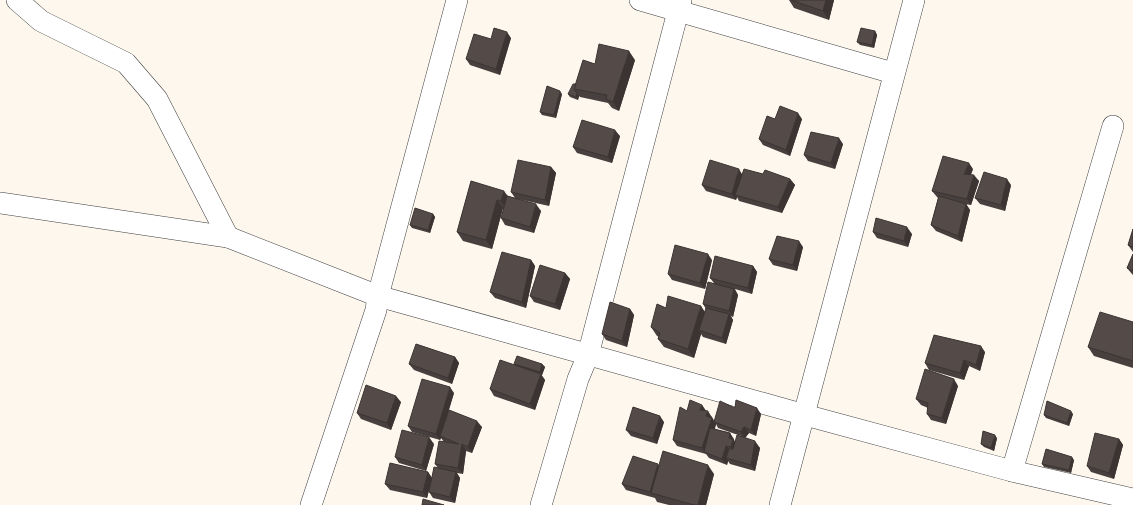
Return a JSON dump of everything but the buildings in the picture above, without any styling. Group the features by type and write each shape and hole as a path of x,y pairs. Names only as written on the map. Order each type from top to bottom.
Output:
{"street":[{"path":"17,0 41,21 126,63 157,98 228,237"},
{"path":"311,505 376,310 378,296 457,0"},
{"path":"640,0 679,5 893,73"},
{"path":"780,505 805,415 893,73 914,0"},
{"path":"541,505 578,379 588,355 679,5"},
{"path":"1012,471 1113,126"},
{"path":"0,203 228,237 378,296 1012,471 1133,499"}]}
